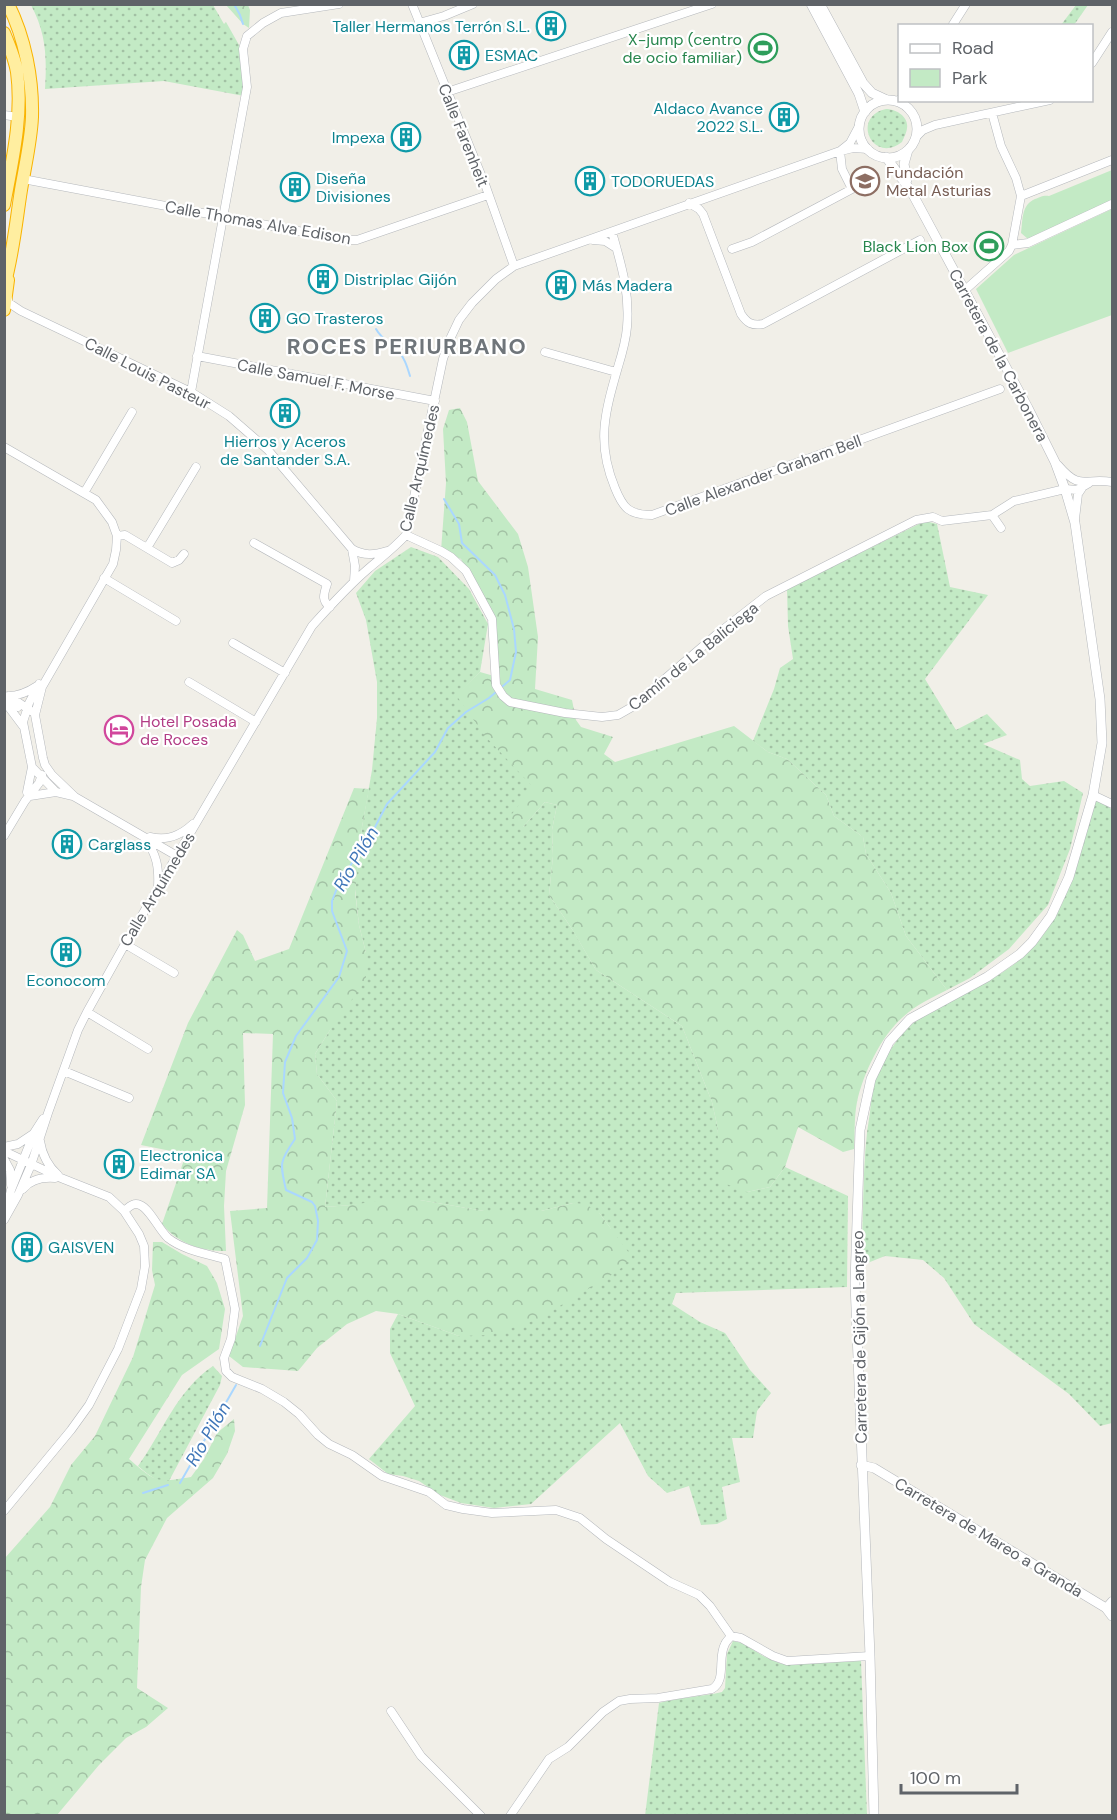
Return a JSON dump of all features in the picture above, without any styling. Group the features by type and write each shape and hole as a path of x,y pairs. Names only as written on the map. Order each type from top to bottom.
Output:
{"highway":[{"path":"4,205 18,117 20,58 15,19 8,4"},
{"path":"4,10 32,94 32,119 4,310"},
{"path":"4,33 20,58"},
{"path":"4,44 20,58"}],"street":[{"path":"191,392 248,87 243,50 248,36 263,23 280,13 298,7 339,4"},
{"name":"Calle Farenheit","path":"411,4 514,266"},
{"path":"419,23 473,4"},
{"path":"447,92 712,4"},
{"path":"811,4 859,94 865,112"},
{"path":"820,4 863,82 872,93 894,100"},
{"path":"953,24 966,4"},
{"path":"1093,62 1113,32"},
{"path":"732,249 752,242 852,189 842,169 840,151 850,143 865,112 871,106 894,100"},
{"path":"898,102 907,106 914,115 917,126 916,137"},
{"path":"911,191 904,170 905,158 916,137 923,130 935,125 1041,102"},
{"path":"964,290 1005,257 1012,245 1021,196 1001,146 992,113"},
{"path":"4,115 18,117"},
{"path":"860,126 862,142 874,154 886,157 898,156 908,150"},
{"name":"Calle Arquímedes","path":"37,1135 48,1113 87,1012 312,626 354,581 392,550 406,535 443,359 459,320 472,303 514,266 840,151 853,148 868,149"},
{"path":"886,157 911,191"},
{"path":"1021,196 1113,160"},
{"name":"Calle Thomas Alva Edison","path":"23,180 346,240 357,240 488,195"},
{"name":"Carretera de la Carbonera","path":"911,191 1028,408 1055,462 1065,489"},
{"path":"703,214 705,202 709,196"},
{"path":"689,203 699,208 703,214 741,314 746,321 755,325 763,324 920,240"},
{"path":"1012,245 1028,243 1113,204"},
{"path":"589,240 605,241 616,248 628,226"},
{"name":"Calle Alexander Graham Bell","path":"612,232 627,289 627,329 605,414 603,444 610,477 620,501 627,510 641,515 652,515 1000,389"},
{"name":"Calle Louis Pasteur","path":"6,290 9,303 21,310 191,392 229,416 268,450 352,549"},
{"path":"545,352 616,372"},
{"name":"Calle Samuel F. Morse","path":"197,356 435,401"},
{"path":"84,493 132,412"},
{"path":"4,447 96,500 112,522 117,536 112,564 24,716 32,767 28,796"},
{"path":"1055,462 1074,481 1084,484 1101,480 1113,482"},
{"path":"147,548 196,466"},
{"name":"Camín de La Baliciega","path":"406,535 441,550 466,571 492,619 496,685 503,696 510,702 566,713 602,717 618,715 632,707 716,635 766,596 916,520 933,517 942,521 992,515 1014,501 1065,489 1075,483 1084,484"},
{"path":"1075,523 1078,494 1084,484"},
{"name":"Carretera de Gijón a Langreo","path":"874,1815 855,1283 860,1130 871,1079 889,1042 910,1019 987,977 1020,954 1051,916 1069,877 1093,795 1102,743 1100,699 1075,523 1065,489"},
{"path":"992,515 1000,528"},
{"path":"117,536 125,535 172,563 184,554"},
{"path":"254,543 327,584 323,596 325,603 330,607"},
{"path":"352,549 371,555 392,550"},
{"path":"352,549 355,567 354,581"},
{"path":"104,578 176,621"},
{"path":"233,643 285,673"},
{"path":"5,698 29,692 42,682"},
{"path":"42,682 35,715 45,765 52,775 75,797 177,856"},
{"path":"189,682 256,722"},
{"path":"5,698 27,708 35,715"},
{"path":"5,698 24,726"},
{"path":"27,708 37,706"},
{"path":"4,836 28,796 39,783 45,765"},
{"path":"32,767 56,792"},
{"path":"41,778 48,778 67,789"},
{"path":"28,796 56,792 75,797"},
{"path":"1093,795 1113,804"},
{"path":"142,836 169,839 187,830 198,820"},
{"path":"142,836 156,856 159,871 158,889"},
{"path":"125,944 174,974"},
{"path":"87,1012 148,1049"},
{"path":"64,1071 129,1098"},
{"name":"Calle Arquímedes","path":"4,1218 11,1207 42,1121 48,1113"},
{"name":"Calle Arquímedes","path":"4,1218 28,1163 42,1121"},
{"path":"4,1149 37,1135 43,1154 61,1178"},
{"path":"4,1149 28,1163 109,1197 124,1211 142,1240 145,1266 141,1289 118,1349 87,1408 4,1511"},
{"path":"4,1158 15,1192 34,1180 46,1177 61,1178"},
{"name":"Calle Arquímedes","path":"11,1207 15,1192"},
{"path":"124,1211 131,1205 138,1204 174,1242 225,1259 235,1309 231,1339 224,1358 226,1371 232,1377 262,1389 284,1402 329,1444 359,1459 382,1476 429,1492 446,1504 463,1509 492,1513 556,1510 580,1518 606,1539 670,1582 699,1594 731,1636 741,1638 773,1656 787,1660 870,1656"},
{"name":"Carretera de Mareo a Granda","path":"861,1465 874,1468 1110,1608"},
{"path":"510,1815 549,1759 568,1747 603,1713 619,1701 666,1697 712,1689 717,1686 724,1644 731,1636"},
{"path":"391,1711 420,1756 481,1815"}],"green space":[{"path":"31,5 213,5 239,45 244,96 164,81 45,89 46,66 43,35"},
{"path":"226,5 248,5 249,28 243,24"},
{"path":"1076,5 1088,5 1075,24 1062,24"},
{"path":"886,109 901,114 907,124 902,142 892,148 882,148 875,144 868,129 869,121 875,114"},
{"path":"1112,170 1112,200 1028,239 1021,233 1023,213 1030,202"},
{"path":"1112,209 1112,315 1008,353 976,289 1014,255"},
{"path":"460,408 467,422 478,481 518,534 528,567 538,637 535,689 572,700 576,720 581,727 613,737 604,754 615,762 734,726 768,752 787,759 826,795 834,816 863,837 866,854 891,893 906,936 947,990 908,1013 887,1034 880,1045 868,1068 857,1102 854,1149 843,1152 798,1127 785,1167 770,1187 747,1192 721,1182 717,1125 712,1102 682,1026 596,970 549,895 553,856 552,830 557,805 545,802 523,827 508,819 533,787 485,736 456,695 480,672 494,676 493,624 461,559 441,551 446,483 443,429 449,410"},
{"path":"925,521 937,524 950,587 988,595 925,679 956,730 987,714 1007,735 983,744 1020,760 1022,779 1030,786 1064,781 1083,793 1070,849 1048,905 1009,949 970,978 947,990 906,936 891,893 866,854 863,837 834,816 826,795 787,759 768,752 753,741 780,668 793,659 788,626 787,589"},
{"path":"411,547 438,557 469,589 488,624 480,672 457,695 534,787 523,827 545,802 557,805 552,830 553,856 549,895 596,970 682,1026 712,1102 719,1142 747,1192 770,1187 785,1167 848,1196 847,1287 676,1293 672,1304 700,1322 725,1333 750,1370 771,1393 757,1411 753,1438 732,1438 740,1482 722,1487 727,1519 717,1524 701,1525 689,1486 667,1493 648,1476 620,1423 531,1504 494,1508 461,1503 440,1495 419,1481 388,1474 369,1459 415,1406 390,1353 390,1329 398,1314 459,1336 611,1229 600,1214 573,1203 541,1211 484,1211 420,1200 325,1207 337,1101 317,1074 315,1054 330,1030 366,953 359,925 355,889 362,827 372,770 377,718 377,682 366,620 356,593 375,571"},
{"path":"354,788 369,789 362,827 355,892 359,925 366,953 366,980 315,1054 317,1074 337,1101 325,1207 390,1199 420,1200 484,1211 541,1211 573,1203 586,1204 600,1214 632,1257 618,1271 538,1319 490,1335 459,1336 398,1314 376,1311 347,1324 317,1348 298,1371 243,1367 229,1356 243,1316 230,1211 267,1208 273,1034 243,1033 245,1105 226,1171 224,1206 226,1251 207,1250 191,1245 176,1237 162,1224 186,1154 141,1145 188,1023 237,930 243,935 255,961 289,949"},
{"path":"1095,800 1112,810 1112,1423 1100,1426 1069,1394 974,1324 944,1278 923,1260 885,1256 860,1266 867,1131 873,1088 882,1065 897,1040 916,1021 1007,969 1034,946 1047,930 1066,896"},
{"path":"153,1242 162,1242 207,1266 217,1283 225,1309 219,1349 182,1375 129,1459 157,1479 191,1477 204,1459 217,1433 234,1419 235,1431 227,1454 213,1478 167,1518 145,1560 141,1587 137,1688 168,1708 146,1727 126,1738 99,1765 57,1815 5,1815 5,1558 50,1507 71,1465 95,1436 133,1357 155,1285 152,1270"},
{"path":"213,1366 222,1376 220,1385 169,1481 156,1479 138,1466 189,1387"},
{"path":"733,1641 742,1643 782,1664 861,1661 867,1815 645,1816 659,1703 722,1692 725,1688 727,1654"}],"waterway":[{"name":"Río Pilón","path":"234,4 243,24"},
{"name":"Río Pilón","path":"376,329 401,355 410,376"},
{"name":"Río Pilón","path":"260,1346 287,1278 307,1258 317,1240 318,1221 315,1206 312,1202 286,1190 282,1163 295,1139 292,1118 283,1093 285,1062 296,1036 339,977 347,951 332,911 332,901 339,883 374,829 387,804 435,752 448,728 510,680 516,652 514,629 505,595 495,575 462,543 459,524 444,499"},
{"name":"Río Pilón","path":"180,1483 236,1385"},
{"name":"Río Pilón","path":"143,1493 168,1485"}],"place":[{"name":"Taller Hermanos Terrón S.L.","path":"551,26"},
{"name":"X-jump (centro de ocio familiar)","path":"763,48"},
{"name":"ESMAC","path":"464,55"},
{"name":"Aldaco Avance 2022 S.L.","path":"784,117"},
{"name":"Impexa","path":"406,137"},
{"name":"TODORUEDAS","path":"590,181"},
{"name":"Fundación Metal Asturias","path":"865,181"},
{"name":"Diseña Divisiones","path":"295,187"},
{"name":"Black Lion Box","path":"989,246"},
{"name":"Distriplac Gijón","path":"323,279"},
{"name":"Más Madera","path":"561,285"},
{"name":"GO Trasteros","path":"265,318"},
{"name":"Hierros y Aceros de Santander S.A.","path":"285,413"},
{"name":"Hotel Posada de Roces","path":"119,730"},
{"name":"Carglass","path":"67,844"},
{"name":"Econocom","path":"66,952"},
{"name":"Electronica Edimar SA","path":"119,1164"},
{"name":"GAISVEN","path":"27,1247"}],"district":[{"name":"ROCES PERIURBANO","path":"407,346"}]}
